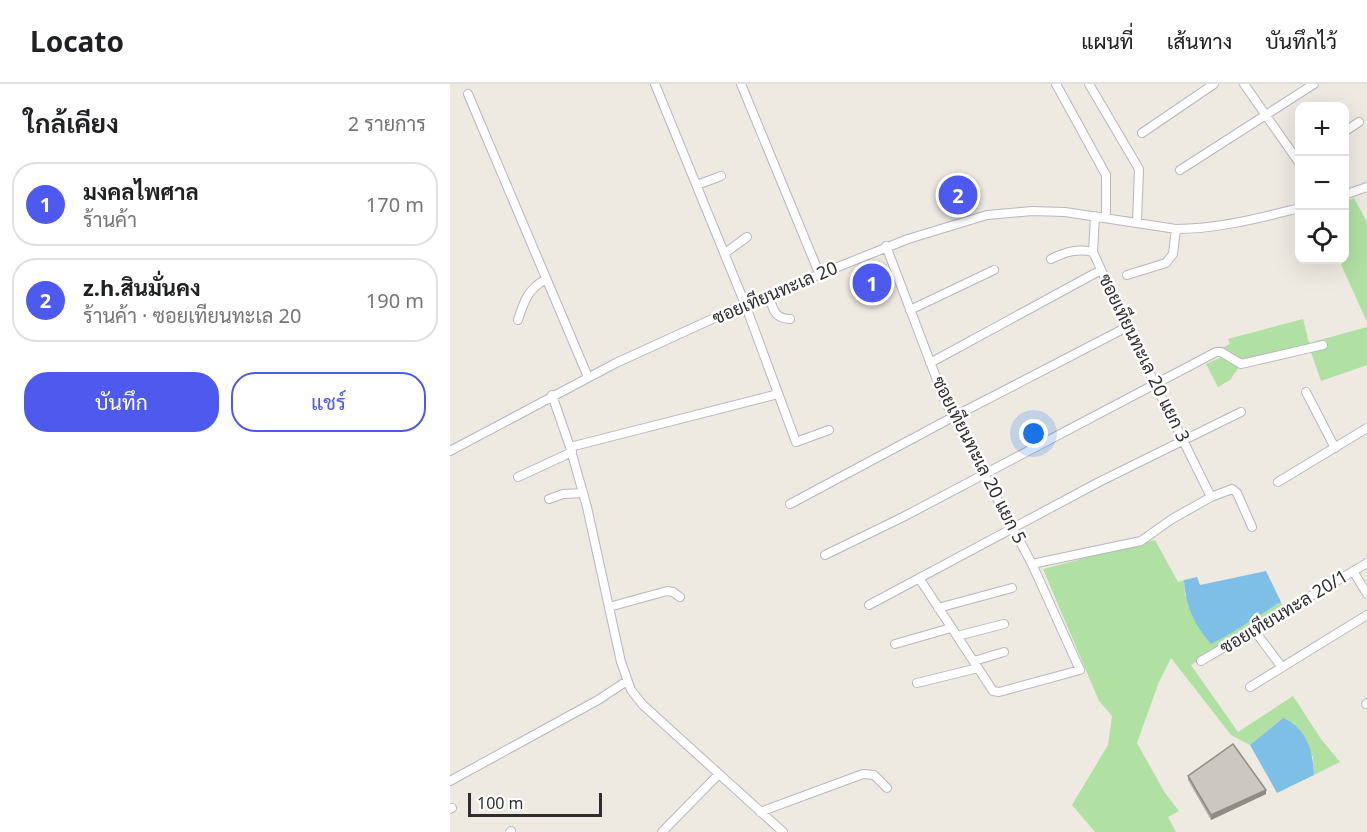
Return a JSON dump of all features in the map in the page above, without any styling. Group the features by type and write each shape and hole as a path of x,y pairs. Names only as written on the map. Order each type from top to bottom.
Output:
{"street":[{"path":"655,84 725,253 796,442 829,430"},
{"path":"741,84 819,273"},
{"path":"1056,84 1106,175 1106,217"},
{"path":"1089,84 1139,169 1137,222"},
{"path":"1142,133 1214,84"},
{"path":"1244,84 1295,157"},
{"path":"1180,170 1314,84"},
{"path":"468,94 588,377"},
{"path":"1349,129 1359,122"},
{"path":"698,185 721,176"},
{"path":"1349,193 1367,187"},
{"name":"ซอยเทียนทะเล 20","path":"450,451 588,377 745,304 886,246 987,215 1032,211 1106,217 1176,229 1192,229 1238,223 1295,209"},
{"name":"ซอยเทียนทะเล 20 แยก 3","path":"1095,216 1093,252 1127,327 1211,497"},
{"path":"1127,275 1166,263 1173,254 1176,229"},
{"path":"725,253 747,237"},
{"name":"ซอยเทียนทะเล 20 แยก 5","path":"886,246 952,417 1032,564 1080,670 995,692 976,664"},
{"path":"1051,259 1064,252 1080,250 1093,252"},
{"path":"910,310 994,270"},
{"path":"930,363 1101,270"},
{"path":"518,320 528,293 535,285 546,279"},
{"path":"768,295 776,314 780,318 790,319"},
{"path":"790,504 1127,327"},
{"path":"825,555 984,475 1216,352 1221,352 1241,364 1323,345"},
{"path":"1306,392 1335,448"},
{"path":"518,477 571,449 778,394"},
{"path":"552,395 571,449 583,493 627,681 643,705 783,832"},
{"path":"869,605 1099,482 1241,412"},
{"path":"1278,482 1367,428"},
{"path":"1032,564 1141,541 1172,519 1227,490 1234,489 1252,527"},
{"path":"549,499 563,494 583,493"},
{"name":"ซอยเทียนทะล 20/1","path":"1201,661 1367,563"},
{"path":"1353,571 1367,594"},
{"path":"919,578 976,664"},
{"path":"938,608 1012,588"},
{"path":"609,607 667,591 680,597"},
{"path":"1250,687 1367,615"},
{"path":"957,636 1005,624"},
{"path":"895,644 951,628"},
{"path":"1254,630 1281,666"},
{"path":"917,683 976,664 1004,652"},
{"path":"450,781 587,706 627,681"},
{"path":"760,812 863,774 874,776 887,788"},
{"path":"662,832 718,775"}],"green space":[{"path":"1354,198 1367,222 1367,322 1341,264 1349,264 1349,200"},
{"path":"1303,319 1309,343 1367,327 1367,365 1321,381 1308,344 1242,363 1230,380 1218,387 1206,364 1224,356 1220,349 1230,344 1228,339"},
{"path":"1155,540 1178,582 1184,580 1185,596 1259,615 1281,602 1284,608 1191,665 1238,732 1293,696 1321,739 1340,762 1314,775 1313,757 1283,718 1250,745 1231,735 1171,658 1159,682 1137,743 1165,793 1179,811 1168,817 1176,832 1095,832 1072,805 1108,745 1112,716 1099,701 1043,569"}],"water":[{"path":"1266,571 1281,602 1211,644 1192,615 1184,580 1197,577 1200,585"},
{"path":"1283,718 1298,728 1307,741 1314,775 1277,793 1250,745"}],"building":[{"path":"1233,744 1266,790 1211,815 1188,776"}],"place":[{"name":"z.h.สินมั่นคง","path":"958,195"},
{"name":"มงคลไพศาล","path":"872,283"}]}
